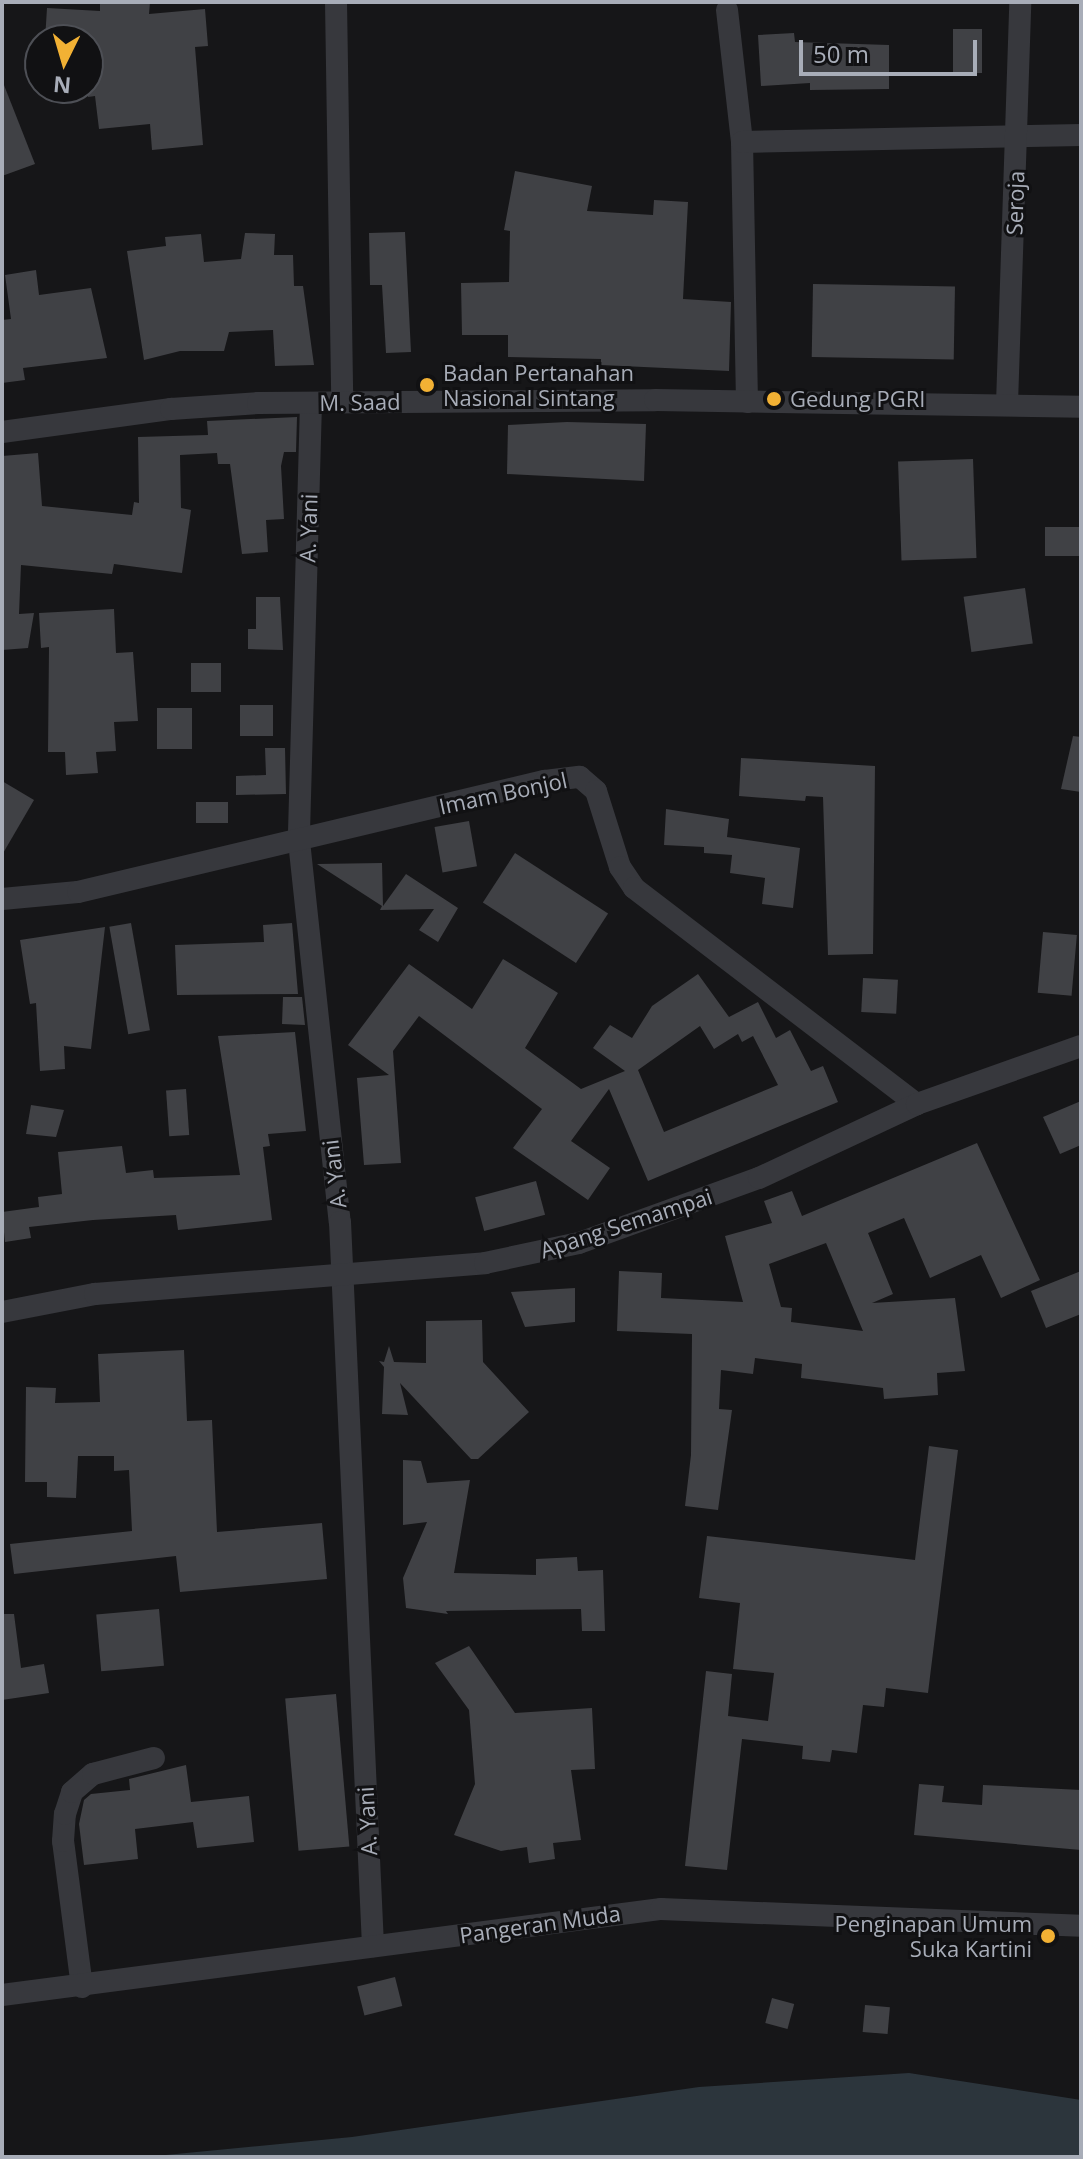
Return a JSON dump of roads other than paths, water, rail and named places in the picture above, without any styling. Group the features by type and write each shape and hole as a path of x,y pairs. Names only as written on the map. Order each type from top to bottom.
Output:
{"street":[{"path":"336,2 342,402"},
{"name":"Seroja","path":"1007,404 1020,2"},
{"path":"727,10 742,142 747,402"},
{"path":"742,142 1081,135"},
{"name":"M. Saad","path":"2,432 188,407 342,402 747,402 1081,407"},
{"name":"A. Yani","path":"311,403 299,841 340,1222 340,1277 373,1946"},
{"name":"Imam Bonjol","path":"2,899 78,892 545,781 580,777 596,791 620,867 634,888 917,1104"},
{"name":"Apang Semampai","path":"2,1312 95,1294 340,1277 485,1263 579,1243 759,1178 917,1104 1081,1046"},
{"path":"82,1987 63,1841 65,1814 72,1792 93,1774 154,1758"},
{"name":"Pangeran Muda","path":"2,1995 82,1987 661,1909 1081,1926"}],"place":[{"name":"Badan Pertanahan Nasional Sintang","path":"427,385"},
{"name":"Gedung PGRI","path":"774,399"},
{"name":"Penginapan Umum Suka Kartini","path":"1048,1936"}]}
